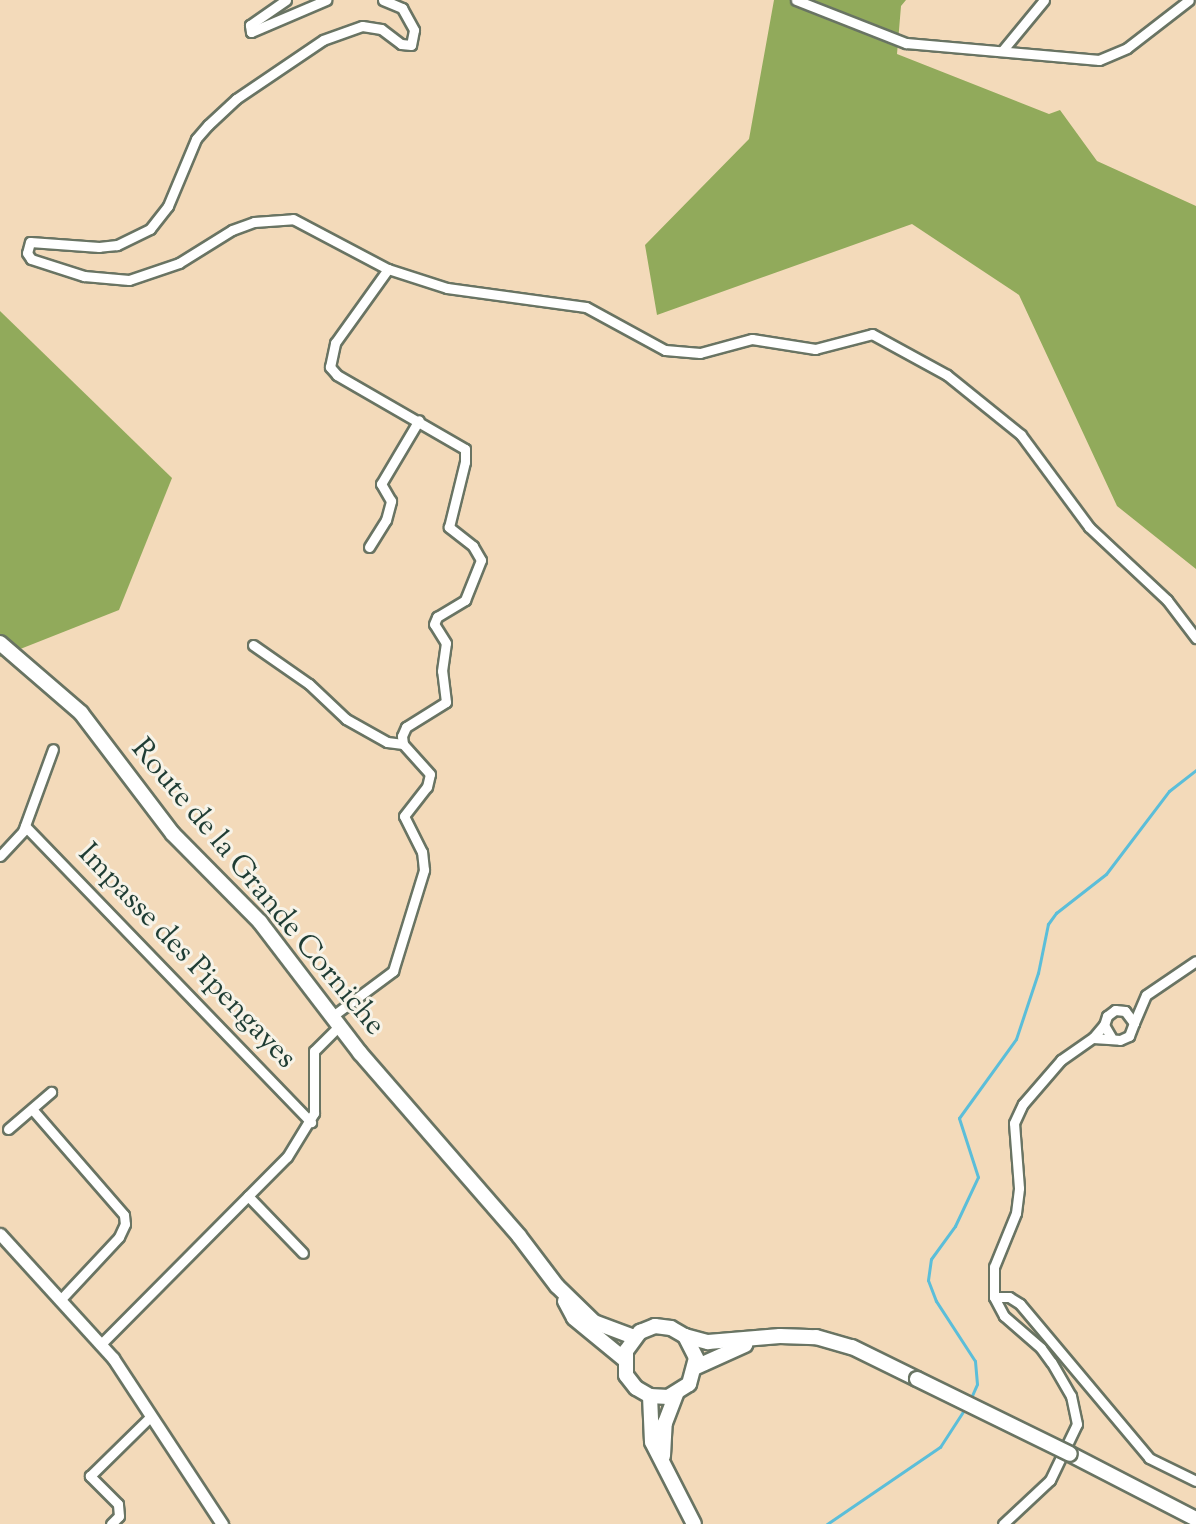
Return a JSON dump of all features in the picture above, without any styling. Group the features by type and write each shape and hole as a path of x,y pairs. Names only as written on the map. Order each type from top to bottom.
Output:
{"main road":[{"name":"Route de la Grande Corniche","path":"0,643 81,713 173,834 260,922 360,1053 519,1236 557,1286 594,1322 634,1337"},
{"name":"Route de la Grande Corniche","path":"557,1286 574,1318 624,1359"},
{"path":"685,1336 694,1350 696,1367 689,1384 676,1394 650,1396 630,1382 624,1359 634,1337 655,1326 715,1342 780,1336 836,1342 1070,1454 1196,1519"},
{"path":"696,1367 713,1356 780,1336"},
{"path":"664,1469 661,1442 676,1394"},
{"path":"650,1396 652,1442 694,1524"}],"street":[{"path":"286,0 250,25 251,32 326,0"},
{"path":"383,0 402,8 414,30 411,45 407,47 381,29 362,26 323,40 236,99 208,125 196,139 168,206 150,229 117,245 99,247 30,242 27,253 31,259 84,276 129,280 179,263 243,226 293,219 388,269 447,288 586,307 665,350 700,353 752,339 815,349 872,334 899,346 947,375 1021,435 1089,527 1167,600 1196,638"},
{"path":"796,0 906,43 1099,60 1127,48 1189,0"},
{"path":"1002,51 1044,0"},
{"path":"388,269 335,343 330,367 337,375 465,449 465,462 449,527 473,546 481,560 465,600 437,617 434,624 446,643 442,671 446,702 406,727 403,744"},
{"path":"369,547 386,520 391,501 381,484 419,420"},
{"path":"102,1343 287,1157 311,1122 314,1051 337,1020 393,971 424,870 422,852 404,816 427,787 430,774 403,744 387,742 346,719 309,684 253,645"},
{"path":"0,856 25,826 53,749"},
{"name":"Impasse des Pipengayes","path":"25,826 311,1122"},
{"path":"1093,1038 1120,1040 1129,1036 1141,1002 1156,986 1196,961"},
{"path":"1003,1524 1050,1480 1077,1424 1077,1411 1041,1348 1004,1316 994,1297 994,1267 1016,1213 1019,1188 1012,1133 1014,1123 1023,1104 1061,1060 1093,1038 1111,1012 1141,1002"},
{"path":"1120,1010 1129,1014 1134,1023"},
{"path":"1104,1025 1111,1037"},
{"path":"8,1129 51,1092"},
{"path":"32,1109 124,1215 125,1224 119,1237 61,1299"},
{"path":"248,1196 303,1253"},
{"path":"0,1234 102,1343 222,1524"},
{"path":"994,1297 1009,1297 1020,1304 1149,1458 1196,1481"},
{"path":"111,1524 119,1516 118,1504 90,1476 150,1417"}],"green space":[{"path":"774,0 906,0 901,6 897,54 1049,114 1060,110 1097,161 1196,206 1196,569 1117,506 1019,295 912,224 657,315 645,245 749,139"},
{"path":"0,311 172,478 119,610 0,657"}],"waterway":[{"path":"970,1400 977,1384 975,1361 936,1301 928,1280 931,1259 955,1226 978,1177 959,1118 1016,1039 1038,973 1048,924 1056,913 1106,874 1169,791 1196,770"},
{"path":"827,1524 940,1447 966,1407"}]}
